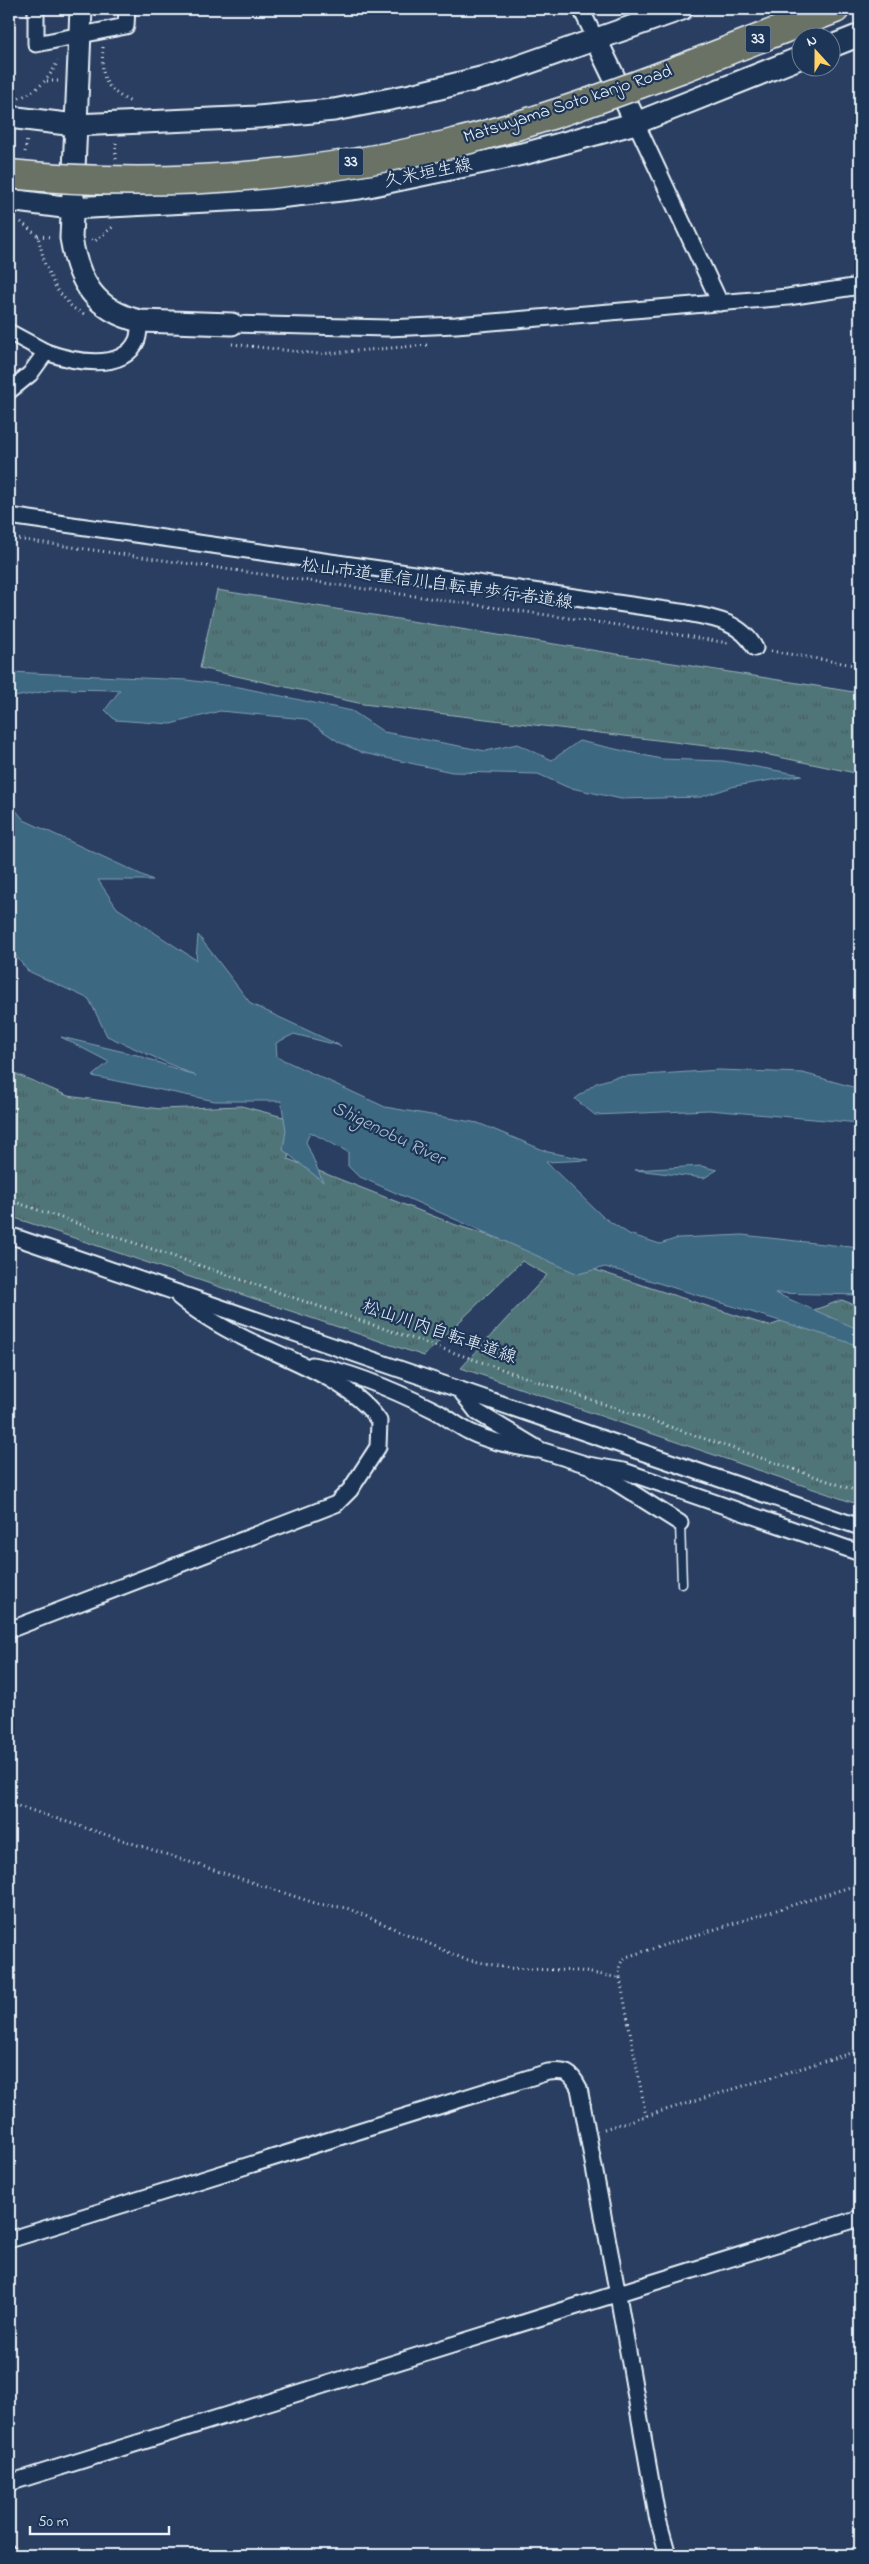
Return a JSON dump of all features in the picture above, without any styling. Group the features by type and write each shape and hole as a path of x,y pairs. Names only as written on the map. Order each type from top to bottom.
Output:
{"highway":[{"name":"Matsuyama Soto kanjo Road","path":"680,69 796,9"},
{"name":"Matsuyama Soto kanjo Road","path":"17,165 104,180 187,179 267,173 358,162 446,144 532,121 680,69 835,9"}],"main road":[{"path":"16,112 75,126 258,117 334,110 411,95 498,74 682,9"},
{"path":"80,20 71,238 75,264 83,281 96,298 109,309 126,318 229,333"},
{"path":"842,42 860,35"},
{"path":"596,40 636,123"},
{"name":"久米垣生線","path":"15,201 71,208 269,198 359,188 527,153 636,123 792,62"}],"street":[{"path":"36,9 36,44 58,40 80,20 104,29 126,26 127,9"},
{"path":"581,9 596,40"},
{"path":"636,123 720,303"},
{"path":"229,333 436,326 788,297 860,286"},
{"path":"9,332 46,352 69,361 97,362 123,356 137,340 140,321"},
{"path":"9,391 30,374 46,352"},
{"path":"9,516 694,615 726,623 741,630 750,637 755,648"},
{"path":"9,1235 860,1527"},
{"path":"9,1630 336,1504 350,1490 378,1447 379,1421 362,1401 306,1364 259,1345 198,1312 171,1291"},
{"path":"306,1364 334,1369 401,1395 435,1411 470,1433 510,1446 540,1450 588,1465 624,1471 860,1552"},
{"path":"460,1390 477,1412 540,1450"},
{"path":"588,1465 680,1523"},
{"path":"9,2240 548,2072 561,2071 573,2076 579,2088 657,2516 668,2555"},
{"path":"9,2483 860,2218"}],"lane":[{"path":"680,1523 682,1584"}],"path":[{"path":"104,29 101,68 104,81 116,95 138,106"},
{"path":"17,165 16,112 32,93 47,81 58,61 58,40"},
{"path":"16,112 32,93"},
{"path":"15,201 18,220 38,236 45,266 57,290 73,308 90,317"},
{"path":"229,333 319,354 437,344"},
{"name":"松山市道 重信川自転車歩行者道線","path":"9,538 624,626 860,666"},
{"name":"松山川内自転車道線","path":"9,1200 860,1492"},
{"path":"9,1803 318,1904 348,1908 464,1959 508,1968 580,1971 620,1978"},
{"path":"646,2116 620,1978 619,1969 621,1962 626,1957 860,1884"},
{"path":"588,2134 860,2050"}],"green space":[{"path":"217,590 860,693 860,774 755,752 363,704 200,668"},
{"path":"9,1071 68,1096 160,1109 241,1106 295,1120 288,1159 456,1225 769,1326 842,1300 860,1307 860,1505 461,1368 547,1275 522,1261 424,1356 9,1216"}],"water":[{"path":"9,672 187,680 239,687 352,711 384,732 486,751 517,744 552,760 579,741 661,759 723,761 802,775 735,786 701,797 621,799 567,787 538,774 452,772 363,753 339,742 305,719 220,711 171,724 115,720 105,710 120,690 58,689 9,698"},
{"name":"Shigenobu River","path":"9,802 24,820 153,880 98,880 117,908 196,960 198,935 251,1004 341,1046 294,1034 276,1043 277,1057 385,1107 478,1123 548,1152 589,1160 546,1162 603,1217 629,1234 660,1244 678,1238 742,1235 860,1248 860,1295 775,1293 860,1330 860,1346 605,1267 578,1274 358,1176 348,1166 348,1152 310,1132 306,1142 323,1182 283,1150 286,1130 281,1101 215,1101 92,1076 109,1062 61,1037 137,1055 196,1076 107,1036 89,999 28,971 9,948"},
{"path":"718,1070 803,1073 860,1089 860,1123 709,1110 595,1115 575,1099 596,1083 616,1077"},
{"path":"701,1166 717,1170 704,1178 635,1170"}]}
